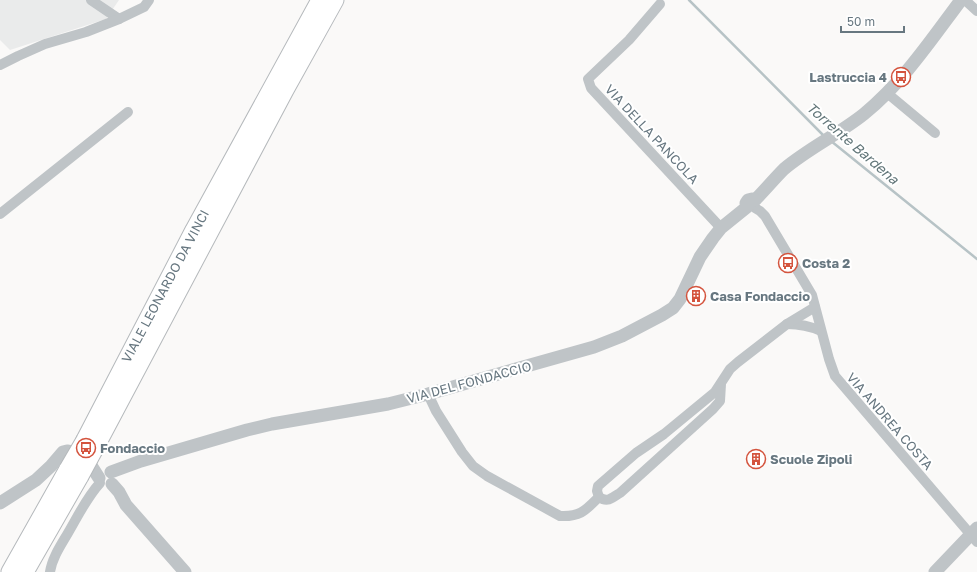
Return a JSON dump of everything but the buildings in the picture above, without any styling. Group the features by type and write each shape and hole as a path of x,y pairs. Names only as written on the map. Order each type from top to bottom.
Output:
{"highway":[{"name":"VIALE LEONARDO DA VINCI","path":"10,572 97,471 194,230 320,0"},
{"name":"VIALE LEONARDO DA VINCI","path":"25,572 97,471 281,97 335,0"}],"street":[{"path":"91,0 119,20"},
{"path":"0,65 45,44 86,32 119,20 144,7 149,0"},
{"name":"VIA DEL FONDACCIO","path":"97,471 134,464 272,424 388,404 428,394 594,347 622,336 662,316 673,308 680,299 700,257 721,228 752,205 784,170 813,148 865,113 887,93 907,72 961,0"},
{"path":"965,0 977,11"},
{"name":"VIA DELLA PANCOLA","path":"660,4 629,40 588,79 592,88 721,228"},
{"path":"887,93 935,133"},
{"path":"0,214 128,112"},
{"name":"VIA ANDREA COSTA","path":"752,205 765,216 812,295 835,376 975,535"},
{"path":"598,497 598,486 606,478 636,453 664,434 715,392 730,370 738,362 787,324 815,307"},
{"path":"787,324 799,324 821,331"},
{"path":"598,497 603,500 607,500 620,493 714,409 720,400 721,384"},
{"path":"428,394 436,411 462,452 473,466 486,476 560,516 578,514 586,509 598,497"},
{"path":"708,398 714,402 714,409"},
{"path":"0,503 36,480 63,452 70,451 97,471 110,490 126,505 185,572"},
{"path":"50,572 52,561 59,548 95,489 97,471"},
{"path":"936,572 975,535"}],"shaded area":[{"path":"0,0 119,0 106,19 10,50 0,40"}],"waterway":[{"name":"Torrente Bardena","path":"689,0 824,136"},
{"name":"Torrente Bardena","path":"831,141 977,259"}],"place":[{"name":"Lastruccia 4","path":"901,77"},
{"name":"Costa 2","path":"788,263"},
{"name":"Casa Fondaccio","path":"696,296"},
{"name":"Fondaccio","path":"86,448"},
{"name":"Scuole Zipoli","path":"756,459"}]}
